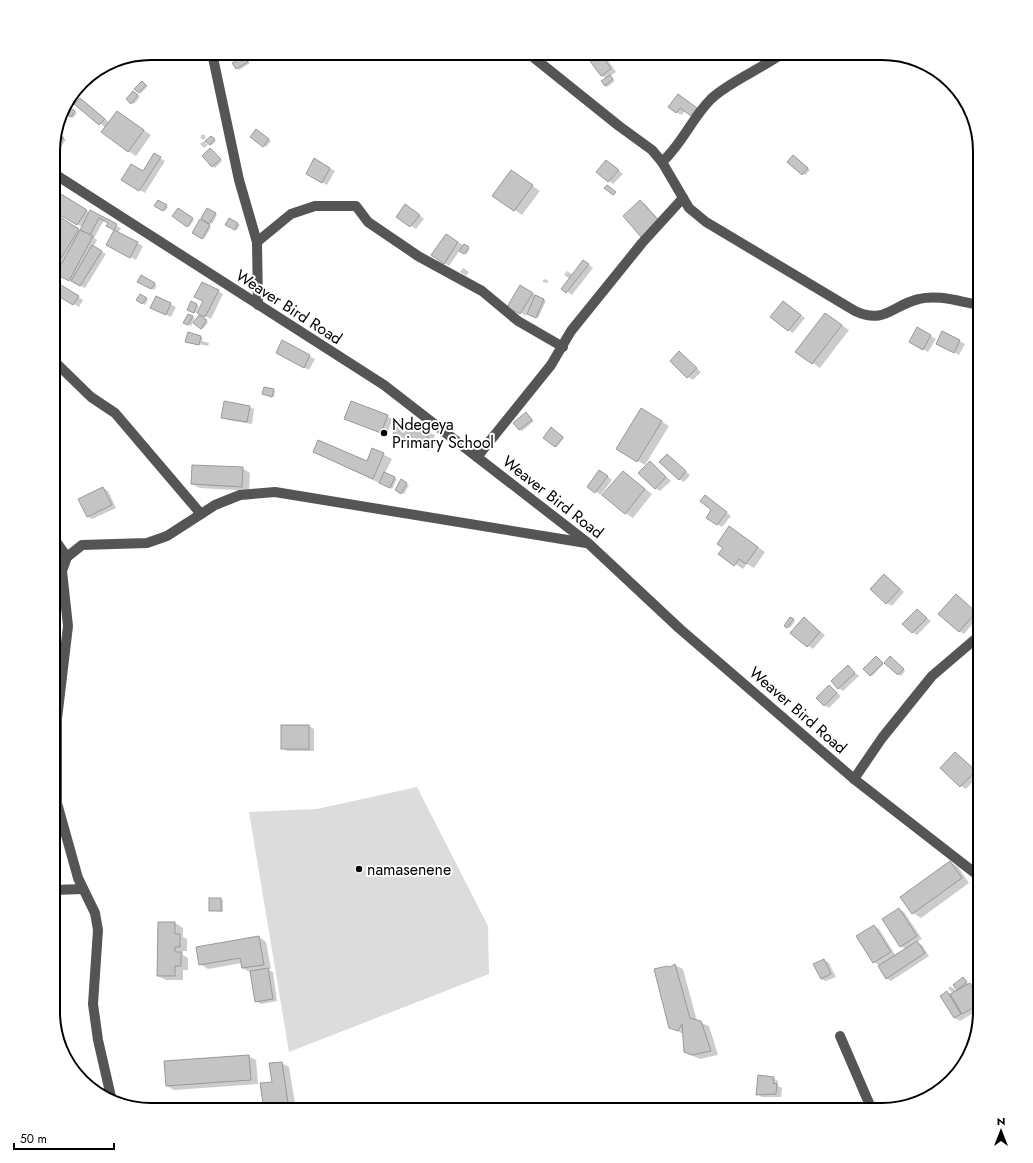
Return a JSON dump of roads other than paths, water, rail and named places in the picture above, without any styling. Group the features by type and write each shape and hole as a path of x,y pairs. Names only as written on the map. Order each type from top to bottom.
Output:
{"street":[{"path":"213,60 239,180 257,242 258,305"},
{"path":"537,60 618,126 652,150 662,162 689,208 706,222 862,314 876,317 885,315 918,299 940,297 973,304"},
{"path":"662,162 680,143 701,110 711,99 722,90 771,60"},
{"name":"Weaver Bird Road","path":"60,178 384,386 588,543 680,629 854,779 973,872"},
{"path":"477,457 551,365 571,331 642,243 683,198"},
{"path":"257,242 291,214 315,206 356,206 368,222 418,256 482,291 518,321 562,347"},
{"path":"60,367 91,396 115,413 202,514"},
{"path":"60,694 68,626 62,571 67,557 82,545 147,543 167,536 215,505 240,496 275,492 588,543"},
{"path":"60,547 67,557"},
{"path":"854,779 882,738 932,676 973,642"},
{"path":"60,814 78,878 95,914 98,930 93,1004 98,1040 110,1094"},
{"path":"60,890 83,888"},
{"path":"840,1036 869,1103"}],"place":[{"name":"Ndegeya Primary School","path":"384,433"},
{"name":"namasenene","path":"359,869"}]}
